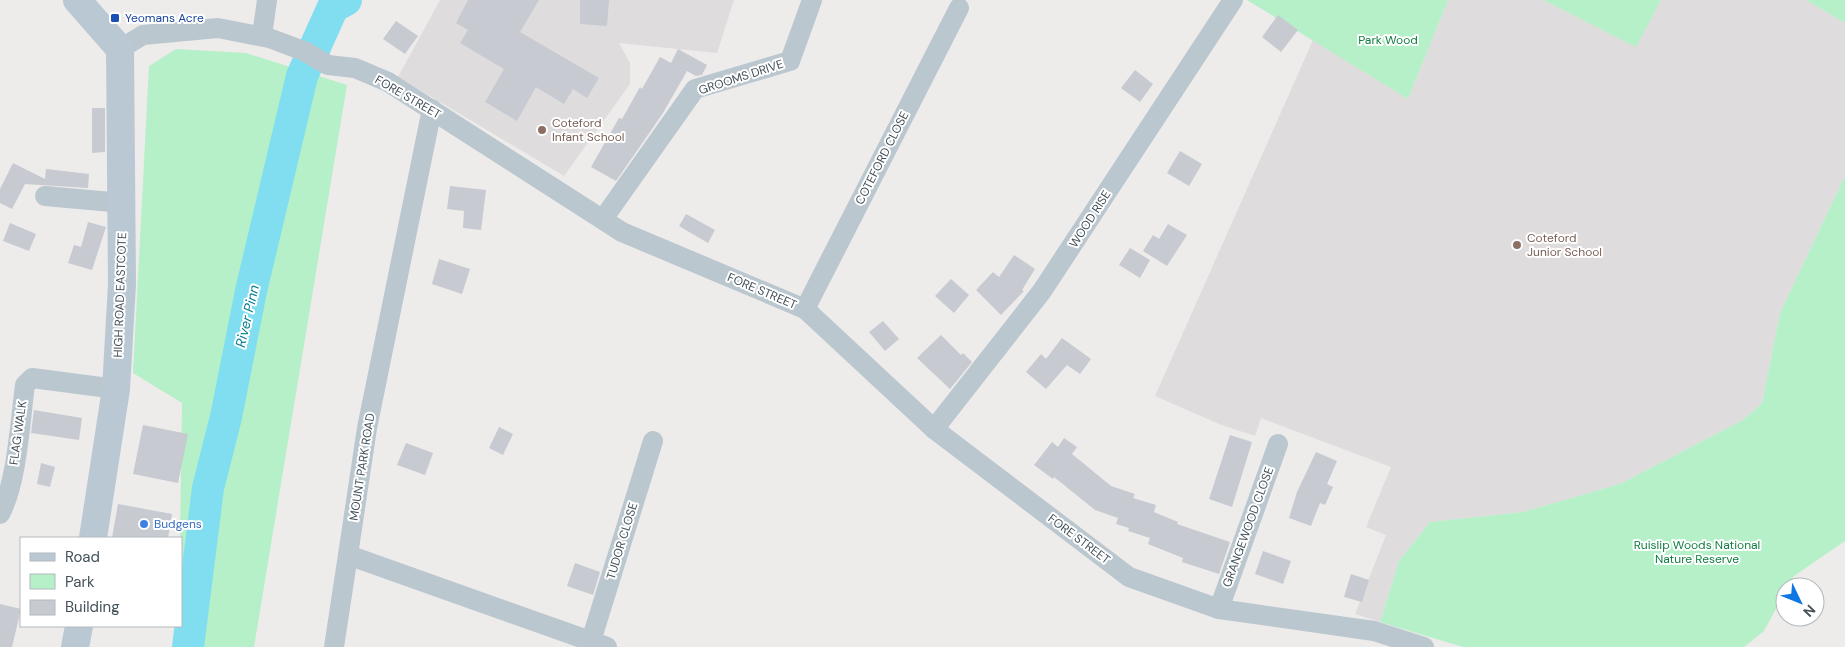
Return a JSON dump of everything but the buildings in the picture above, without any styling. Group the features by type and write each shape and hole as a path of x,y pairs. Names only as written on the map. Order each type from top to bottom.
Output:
{"main road":[{"path":"78,0 120,49"},
{"name":"HIGH ROAD EASTCOTE","path":"92,537 116,389 122,284 123,203 120,49"},
{"path":"76,647 79,627"}],"street":[{"path":"262,36 267,0"},
{"name":"GROOMS DRIVE","path":"603,219 695,89 790,61 812,0"},
{"name":"WOOD RISE","path":"934,429 1042,291 1233,0"},
{"name":"COTEFORD CLOSE","path":"805,308 959,8"},
{"name":"FORE STREET","path":"120,49 143,35 218,28 262,36 313,53 328,65 355,68 388,82 622,232 805,308 934,429 1129,577 1219,610 1370,639 1424,647"},
{"name":"MOUNT PARK ROAD","path":"334,647 367,428 432,109"},
{"path":"45,196 123,203"},
{"name":"FLAG WALK","path":"0,514 5,505 14,459 24,385 32,378 116,389"},
{"name":"TUDOR CLOSE","path":"599,644 653,441"},
{"name":"GRANGEWOOD CLOSE","path":"1219,610 1278,444"},
{"path":"348,556 599,644"}],"shaded area":[{"name":"Coteford Infant School","path":"440,0 734,0 717,53 619,43 630,63 630,84 564,176 398,77"},
{"name":"Coteford Junior School","path":"1448,0 1543,0 1635,46 1661,0 1806,0 1845,23 1845,176 1780,313 1762,403 1743,420 1620,484 1523,512 1430,522 1399,561 1380,622 1355,614 1386,535 1366,527 1391,467 1261,418 1255,436 1219,424 1155,396 1313,40 1408,99"}],"green space":[{"name":"Park Wood","path":"1247,0 1448,0 1408,99"},
{"path":"1543,0 1661,0 1636,47"},
{"path":"1806,0 1845,0 1845,23"},
{"path":"176,49 246,53 347,85 254,647 178,647 178,627 182,627 182,537 180,537 182,403 133,373 149,66"},
{"name":"Ruislip Woods National Nature Reserve","path":"1845,176 1845,541 1793,577 1775,577 1775,611 1764,631 1744,647 1463,647 1380,622 1399,561 1430,522 1523,512 1620,484 1743,420 1762,403 1780,313"}],"waterway":[{"name":"River Pinn","path":"188,647 208,488 226,417 251,291 302,76 333,7 346,0"}],"place":[{"name":"Yeomans Acre","path":"115,18"},
{"name":"Coteford Infant School","path":"542,130"},
{"name":"Coteford Junior School","path":"1517,245"},
{"name":"Budgens","path":"144,524"}]}
